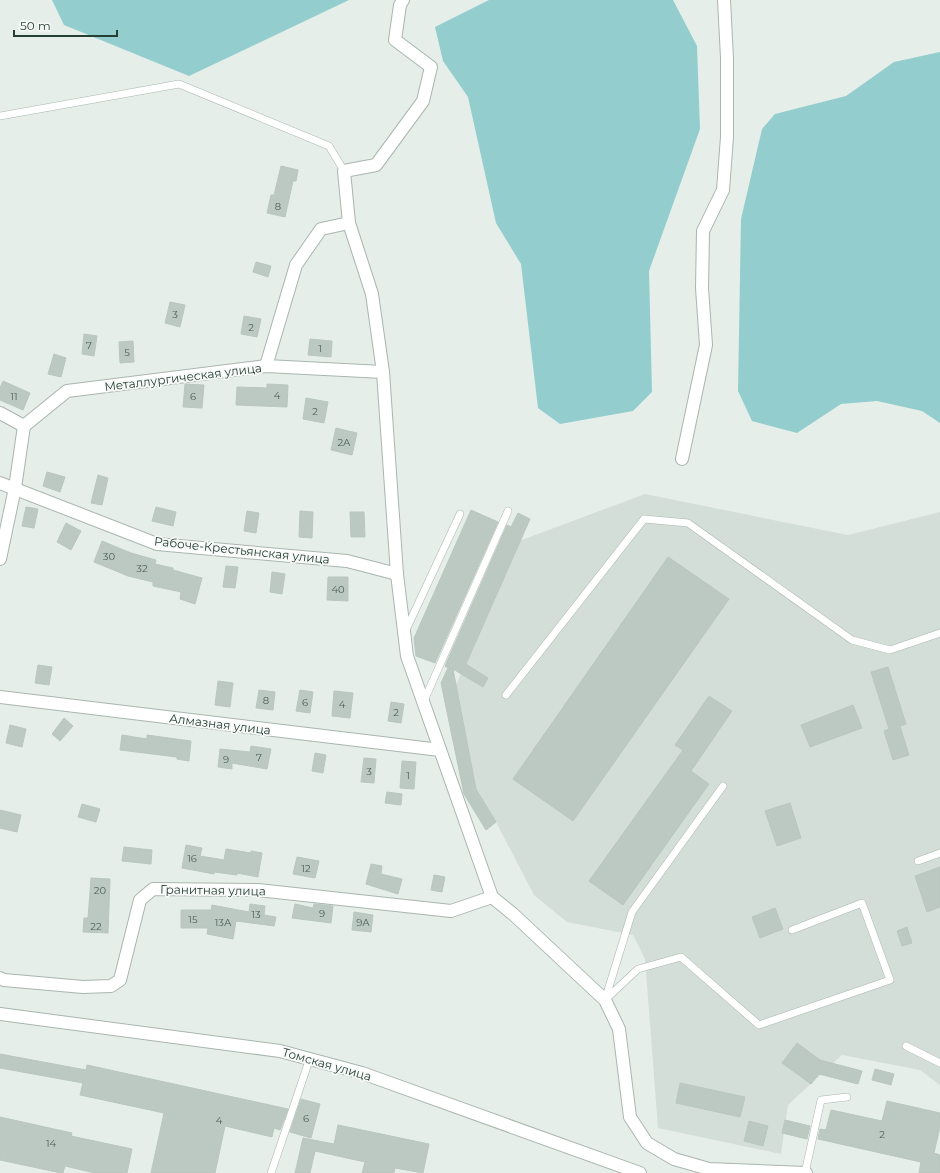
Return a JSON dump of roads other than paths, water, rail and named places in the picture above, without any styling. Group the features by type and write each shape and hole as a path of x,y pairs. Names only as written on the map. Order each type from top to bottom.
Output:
{"street":[{"path":"403,0 400,5 395,40 431,67 423,101 376,165 344,171 349,223 372,294 383,372 397,574 407,656 423,703 492,897 514,914 605,1000 619,1029 630,1117 647,1144 674,1159 708,1169 806,1173"},
{"path":"682,459 706,345 702,288 703,231 722,190 727,137 727,58 724,0"},
{"path":"266,366 296,265 321,229 349,223"},
{"name":"Металлургическая улица","path":"24,426 67,391 266,366 383,372"},
{"path":"0,413 24,426 0,559"},
{"name":"Рабоче-Крестьянская улица","path":"0,483 157,544 347,561 397,574"},
{"name":"Алмазная улица","path":"0,697 440,750"},
{"name":"Гранитная улица","path":"0,978 4,980 83,987 112,986 120,980 140,900 153,889 258,890 451,911 492,897"},
{"name":"Томская улица","path":"0,1014 280,1051 310,1058 362,1073 640,1173"}],"lane":[{"path":"0,116 179,84 329,146 344,171"},
{"path":"423,703 508,511"},
{"path":"405,634 460,514"},
{"path":"506,695 644,519 688,524 852,640 890,650 940,634"},
{"path":"605,1000 632,912 723,786"},
{"path":"918,861 940,853"},
{"path":"605,1000 638,969 681,957 759,1025 890,980 862,903 792,930"},
{"path":"906,1046 940,1063"},
{"path":"271,1173 310,1058"},
{"path":"806,1173 821,1100 847,1097"}],"water":[{"path":"52,0 349,0 189,76 64,25"},
{"path":"489,0 673,0 697,46 700,129 649,271 652,392 633,411 560,424 538,408 521,264 496,223 468,97 443,61 435,27"},
{"path":"940,52 940,423 922,411 877,401 841,404 797,433 752,421 738,391 741,219 762,129 775,114 846,96 894,62"}]}
